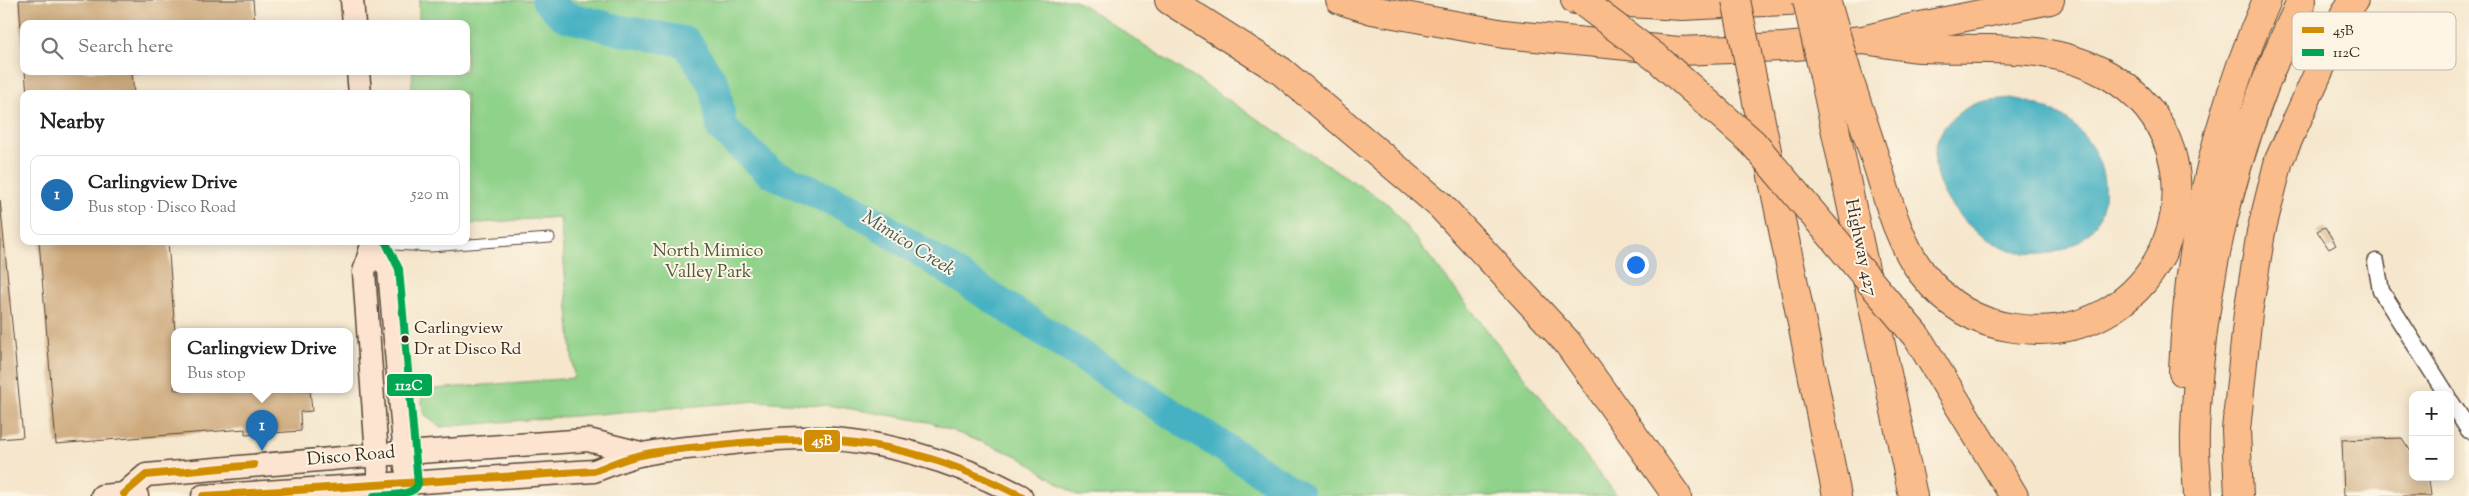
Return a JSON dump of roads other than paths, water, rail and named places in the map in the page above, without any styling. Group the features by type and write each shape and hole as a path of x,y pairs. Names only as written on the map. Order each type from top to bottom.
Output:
{"highway":[{"path":"1169,0 1281,71 1440,205 1567,342 1677,496"},
{"path":"1340,0 1372,10 1504,34 1678,51 1784,47 1863,40 1906,29 2050,0"},
{"path":"1575,0 1682,6 1806,0"},
{"path":"1580,0 1658,59 1753,143 1917,337 2014,496"},
{"path":"1731,0 1742,29"},
{"path":"1736,0 1837,496"},
{"name":"Highway 427","path":"1806,0 1836,76 1913,496"},
{"path":"1826,0 1836,76 1907,246 1922,273 1950,302 1972,316 1998,326 2027,330 2058,330 2093,320 2109,312 2137,291 2147,279 2165,248 2176,208 2175,170 2159,124 2140,100 2125,86 2073,58 2039,51 2005,48 1919,48 1863,40"},
{"path":"2184,496 2180,437 2185,321 2200,210 2224,110 2267,0"},
{"path":"2296,12 2302,0"},
{"path":"2347,12 2354,0"},
{"path":"2198,496 2195,434 2198,375 2223,216 2258,104 2292,21"},
{"path":"2239,496 2236,430 2248,313 2261,232 2278,160 2319,70"}],"main road":[{"path":"352,0 354,20"},
{"path":"358,75 360,90"},
{"path":"372,245 364,272 379,486"},
{"path":"374,245 388,270 408,484"},
{"name":"Disco Road","path":"204,496 594,471 644,454 760,440 804,438 852,441 896,450 949,465 995,482 1020,496"},
{"name":"Disco Road","path":"121,495 146,475 377,454 588,440 644,454"}],"street":[{"path":"2376,262 2381,291 2444,391"},
{"path":"2454,406 2469,430"}],"lane":[{"path":"470,244 550,238"},
{"path":"399,245 425,247 453,245"}],"water":[{"path":"2011,98 2042,106 2056,113 2070,122 2084,135 2094,151 2101,169 2104,187 2103,205 2097,221 2086,236 2069,247 2038,254 2006,248 1978,232 1954,210 1939,182 1935,154 1944,128 1970,106 1985,101"}],"waterway":[{"name":"Mimico Creek","path":"547,0 564,16 619,30 686,42 715,86 722,129 770,172 864,215 1299,496"}],"place":[{"name":"Carlingview Dr at Disco Rd","path":"405,339"},
{"name":"Carlingview Drive","path":"262,451"}],"park label":[{"name":"North Mimico Valley Park","path":"708,262"}]}
